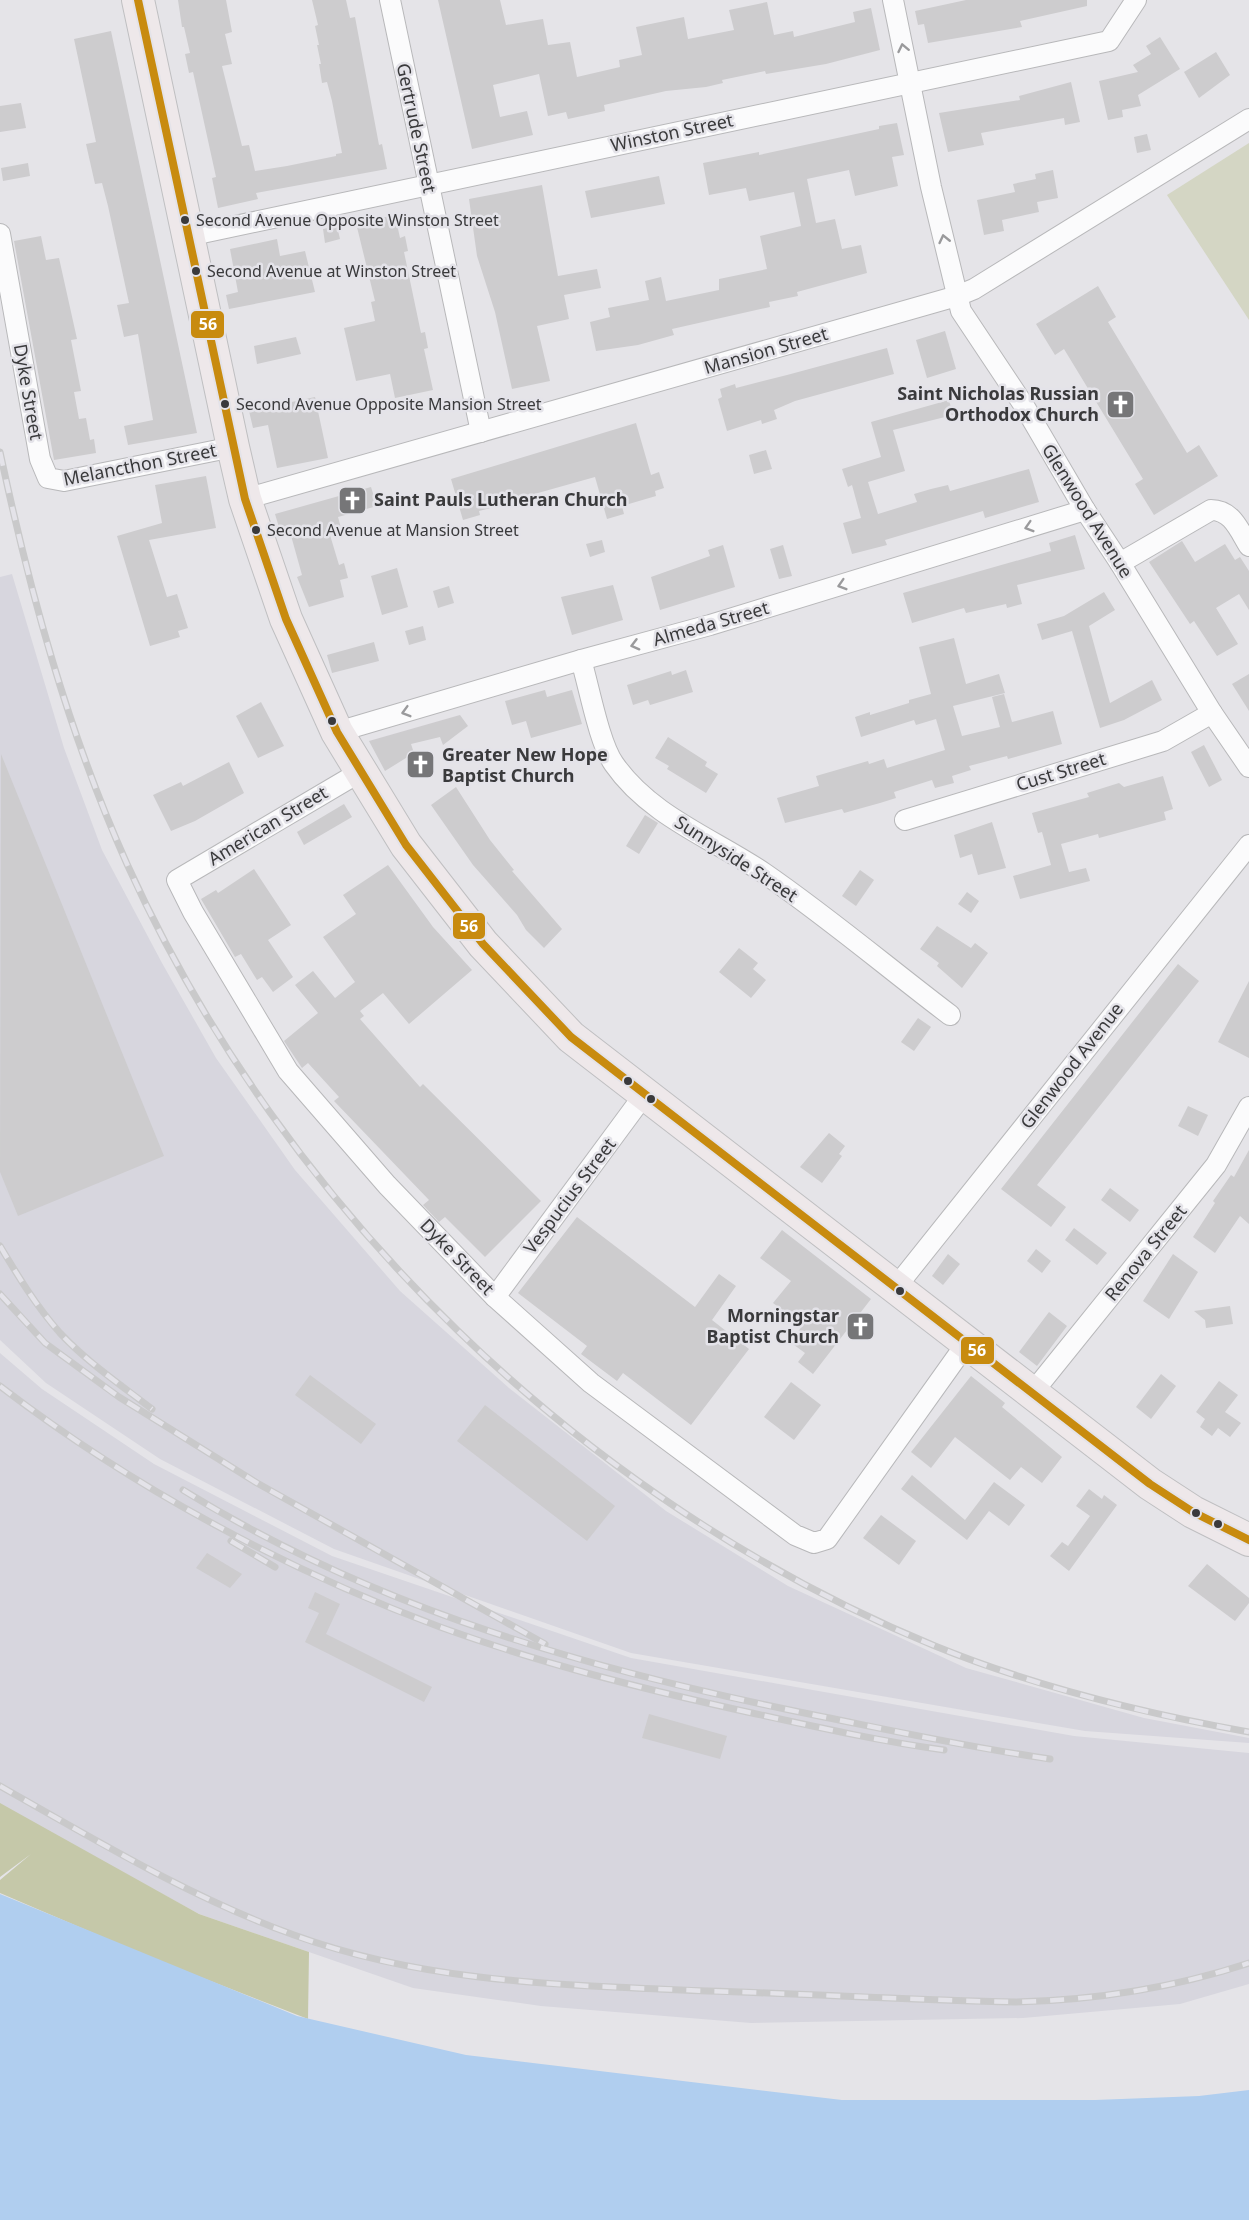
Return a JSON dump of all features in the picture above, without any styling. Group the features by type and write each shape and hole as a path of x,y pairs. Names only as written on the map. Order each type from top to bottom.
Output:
{"main road":[{"path":"138,0 246,499 286,619 337,732 360,772 429,878 483,944 571,1037 896,1287 966,1344 1034,1392 1150,1484 1193,1512 1248,1535"}],"street":[{"name":"Gertrude Street","path":"390,0 482,432"},
{"name":"Glenwood Avenue","path":"893,0 961,310 1023,404 1085,510 1212,713 1249,767"},
{"name":"Winston Street","path":"188,236 1110,41 1136,0"},
{"name":"Mansion Street","path":"246,499 957,296 984,283 1249,119"},
{"name":"Dyke Street","path":"0,234 40,459 48,478"},
{"name":"Melancthon Street","path":"48,478 64,481 233,447"},
{"name":"Almeda Street","path":"337,732 581,660 710,625 1085,510"},
{"path":"1120,563 1211,510 1222,511 1232,518 1249,546"},
{"name":"Sunnyside Street","path":"581,660 613,764 635,787 660,810 764,873 950,1015"},
{"name":"Cust Street","path":"905,820 1163,741 1212,713"},
{"name":"American Street","path":"177,880 360,772"},
{"name":"Glenwood Avenue","path":"896,1287 1249,845"},
{"name":"Dyke Street","path":"177,880 193,912 288,1071 387,1185 495,1297 591,1383 795,1535 814,1543 826,1539 966,1344"},
{"name":"Vespucius Street","path":"495,1297 644,1095"},
{"name":"Renova Street","path":"1034,1392 1216,1165 1249,1107"}],"shaded area":[{"path":"12,574 64,748 102,850 162,963 216,1058 295,1170 400,1291 509,1388 666,1511 788,1586 966,1668 1144,1718 1249,1738 1249,1743 1085,1731 631,1653 334,1549 160,1459 46,1383 0,1340 0,577"},
{"path":"0,1353 42,1389 154,1464 332,1556 631,1658 1074,1736 1249,1753 1249,1984 1180,2004 1023,2018 751,2023 541,2006 413,1988 199,1914 0,1805"}],"green space":[{"path":"1249,143 1249,320 1167,195"},
{"path":"0,1803 199,1914 309,1952 308,2019 149,1957 0,1893 0,1880 31,1854 0,1877"}],"water":[{"path":"0,1894 297,2016 466,2055 842,2100 1095,2100 1199,2096 1249,2090 1249,2220 0,2220"}],"building":[{"path":"178,0 226,0 232,32 225,34 232,64 222,66 242,146 249,145 255,171 342,153 327,82 322,83 315,26 318,25 312,0 346,0 350,18 355,17 379,145 382,144 387,169 256,193 258,199 218,208 212,178 216,177 193,72 189,73 185,54 190,53 184,27 182,27"},
{"path":"438,0 500,0 506,25 543,19 548,45 570,42 577,77 620,67 619,60 642,55 636,27 684,17 688,39 734,30 729,10 767,2 774,35 793,31 794,37 855,22 853,12 871,8 880,50 826,64 766,74 765,71 722,80 723,83 706,87 666,91 604,105 605,111 568,119 566,112 548,116 539,74 493,85 500,117 527,111 533,135 472,149"},
{"path":"966,0 1087,0 1087,6 1020,21 1022,27 928,43 924,24 918,25 915,11"},
{"path":"111,31 197,433 128,445 124,426 153,420 138,334 124,337 117,305 129,303 102,183 95,184 86,144 96,142 74,39"},
{"path":"1160,37 1180,69 1138,95 1141,106 1122,110 1123,117 1108,120 1099,81 1138,72 1133,65 1151,54 1146,46"},
{"path":"1216,52 1230,75 1199,98 1184,72"},
{"path":"1071,82 1080,122 1065,125 1064,118 981,133 984,145 948,152 939,113 1020,100 1019,96"},
{"path":"21,103 26,128 0,132 0,106"},
{"path":"897,123 904,155 892,157 898,186 855,196 849,170 807,179 816,223 835,219 842,249 861,245 867,273 797,292 798,296 769,302 770,307 672,329 674,335 638,345 596,351 590,322 610,317 608,308 649,300 645,281 661,277 666,301 719,290 719,279 767,269 760,236 801,226 794,192 749,201 746,188 709,195 703,163 759,152 759,155"},
{"path":"1147,134 1151,150 1137,153 1134,137"},
{"path":"28,163 30,176 3,181 1,168"},
{"path":"1053,170 1058,198 1037,202 1039,212 1002,220 1004,231 984,235 977,200 1015,192 1013,184 1036,179 1035,174"},
{"path":"659,176 665,204 591,218 585,191"},
{"path":"542,185 558,276 597,269 601,288 564,295 569,319 537,326 550,381 512,389 495,312 477,256 469,199"},
{"path":"395,215 400,238 405,236 408,251 404,252 421,333 425,332 428,348 424,349 433,390 395,398 390,374 356,381 344,328 375,321 371,302 375,301 356,223"},
{"path":"337,226 340,239 325,243 323,229"},
{"path":"41,236 46,260 59,258 77,339 71,340 81,391 74,392 79,419 86,418 90,440 94,439 96,453 54,460 14,241"},
{"path":"277,239 280,256 305,251 315,292 229,309 226,295 238,292 230,249"},
{"path":"1098,286 1116,317 1108,322 1187,453 1199,445 1218,476 1154,515 1135,484 1143,479 1064,349 1055,355 1036,324"},
{"path":"945,331 956,369 927,378 916,340"},
{"path":"296,337 301,354 257,364 254,346"},
{"path":"887,348 894,374 795,401 774,410 777,419 762,424 761,420 727,431 718,399 722,397 720,389 735,384 736,388"},
{"path":"315,397 328,458 277,468 268,425 253,428 249,411"},
{"path":"949,400 953,415 893,430 905,471 868,482 878,514 917,502 914,494 948,485 950,491 1029,469 1039,502 985,518 983,511 885,540 887,545 852,554 843,523 861,518 852,485 848,487 842,469 881,457 871,422"},
{"path":"636,423 651,475 659,472 664,488 655,491 656,496 622,506 624,514 607,519 595,477 479,511 480,515 463,520 451,479"},
{"path":"766,450 772,469 754,474 749,455"},
{"path":"206,476 216,528 149,540 167,597 177,594 188,628 178,631 180,637 150,646 117,536 162,523 155,485"},
{"path":"371,487 377,506 338,517 342,532 330,535 339,565 344,563 348,578 340,580 344,597 309,607 297,577 302,575 290,532 281,534 275,514"},
{"path":"1075,535 1085,569 1017,585 1022,604 1007,608 1006,604 966,613 964,608 912,623 903,593 1051,551 1049,543"},
{"path":"602,540 605,552 590,557 586,544"},
{"path":"1182,541 1195,562 1225,544 1235,560 1240,557 1249,571 1249,610 1239,594 1216,608 1238,644 1217,656 1194,621 1190,624 1149,562"},
{"path":"723,545 735,587 660,610 651,577 710,556 708,550"},
{"path":"783,545 792,576 779,579 770,549"},
{"path":"397,568 408,607 382,615 371,576"},
{"path":"613,585 623,620 572,635 561,597"},
{"path":"449,586 454,603 438,608 433,591"},
{"path":"1104,592 1115,610 1089,626 1110,703 1152,680 1162,700 1124,720 1100,728 1072,631 1042,640 1037,624 1064,616"},
{"path":"423,626 426,640 409,645 405,631"},
{"path":"954,638 966,684 999,674 1005,693 953,706 962,736 1000,727 992,697 1004,694 1012,722 1053,711 1062,744 1008,759 1007,756 969,766 971,770 952,776 954,783 935,788 932,780 894,792 896,798 880,803 844,813 842,809 785,823 777,798 819,786 816,776 868,761 869,764 884,759 887,768 945,750 936,719 916,725 914,720 861,737 855,717 870,712 870,715 931,694 919,647"},
{"path":"374,642 379,661 332,673 327,655"},
{"path":"686,670 693,692 650,705 648,700 633,705 627,685 671,671 672,675"},
{"path":"1249,674 1249,711 1232,684"},
{"path":"545,690 547,697 572,690 582,724 531,738 526,721 512,725 505,701"},
{"path":"261,702 284,746 258,758 236,716"},
{"path":"460,715 468,726 443,745 440,737 411,744 414,753 385,771 369,741"},
{"path":"668,737 707,762 705,766 718,774 706,793 667,769 669,766 655,758"},
{"path":"1204,745 1222,780 1209,787 1191,752"},
{"path":"1,754 164,1156 18,1216 0,1172"},
{"path":"229,762 244,793 195,821 171,831 153,795 181,782 183,786"},
{"path":"1163,776 1173,809 1164,812 1166,820 1099,838 1098,834 1061,844 1069,872 1086,868 1090,881 1020,899 1013,876 1051,865 1042,832 1038,833 1032,813 1089,797 1087,793 1119,783 1124,787"},
{"path":"456,787 490,840 514,870 512,871 562,929 544,948 526,930 517,915 473,865 431,805"},
{"path":"344,804 352,817 304,845 297,832"},
{"path":"645,815 658,823 639,854 626,846"},
{"path":"992,822 1006,868 978,875 972,854 960,858 954,835"},
{"path":"388,865 433,927 472,970 409,1024 383,993 360,1011 364,1016 360,1019 420,1087 423,1084 541,1201 485,1257 445,1217 439,1222 423,1205 429,1200 334,1101 339,1097 308,1063 302,1068 284,1041 318,1013 295,985 313,971 335,998 355,982 323,937 356,914 343,895"},
{"path":"254,869 291,925 268,940 293,977 273,992 262,977 257,980 241,954 235,957 201,899 216,890 218,893"},
{"path":"860,870 874,880 856,906 842,896"},
{"path":"967,892 979,901 971,913 958,904"},
{"path":"937,926 971,948 975,943 988,953 962,988 937,966 939,963 920,949"},
{"path":"739,948 758,963 753,969 766,980 751,998 719,972"},
{"path":"1178,964 1199,981 1037,1185 1066,1207 1051,1227 1001,1189"},
{"path":"1249,981 1249,1058 1218,1042"},
{"path":"918,1018 931,1027 914,1051 901,1042"},
{"path":"1188,1106 1208,1115 1198,1136 1178,1126"},
{"path":"829,1133 845,1146 839,1154 842,1156 822,1183 800,1167"},
{"path":"1249,1150 1249,1224 1240,1216 1215,1253 1193,1237 1215,1203 1213,1201 1231,1175 1234,1177"},
{"path":"1110,1188 1139,1210 1130,1222 1101,1200"},
{"path":"577,1217 695,1307 719,1274 736,1286 712,1320 749,1349 691,1425 623,1373 617,1381 581,1354 587,1346 518,1293"},
{"path":"1074,1228 1107,1253 1097,1265 1065,1240"},
{"path":"782,1230 871,1299 813,1374 798,1362 805,1353 790,1342 803,1325 773,1303 791,1281 760,1258"},
{"path":"1036,1249 1051,1261 1042,1273 1027,1261"},
{"path":"948,1254 960,1264 943,1285 932,1276"},
{"path":"1173,1254 1198,1272 1169,1319 1143,1301"},
{"path":"1230,1306 1233,1324 1206,1328 1205,1320 1194,1311"},
{"path":"1049,1312 1067,1326 1037,1366 1019,1352"},
{"path":"1161,1374 1176,1386 1151,1419 1136,1407"},
{"path":"310,1375 376,1424 361,1444 295,1395"},
{"path":"971,1376 1005,1403 1002,1407 1062,1457 1042,1483 1021,1467 1010,1480 955,1437 931,1468 911,1452"},
{"path":"1219,1381 1238,1395 1225,1412 1241,1423 1230,1437 1218,1428 1212,1436 1200,1427 1205,1419 1196,1412"},
{"path":"791,1382 821,1405 794,1440 764,1417"},
{"path":"485,1405 615,1506 587,1541 457,1441"},
{"path":"912,1475 965,1520 994,1482 1025,1505 1009,1526 989,1511 967,1540 901,1489"},
{"path":"1089,1489 1102,1499 1104,1495 1117,1505 1069,1571 1050,1556 1062,1542 1068,1546 1090,1516 1076,1506"},
{"path":"881,1515 916,1541 899,1565 863,1538"},
{"path":"207,1553 242,1574 230,1588 196,1568"},
{"path":"1207,1564 1249,1598 1249,1603 1235,1621 1188,1586"},
{"path":"315,1592 340,1604 326,1634 432,1687 424,1702 305,1642 319,1613 308,1608"},
{"path":"649,1714 727,1736 720,1759 642,1738"}],"railway":[{"path":"0,452 38,610 86,764 127,864 192,991 270,1112 359,1226 458,1331 566,1427 683,1512 806,1585 935,1646 1012,1674 1129,1707 1249,1732"},
{"path":"0,1246 35,1302 70,1344 152,1409"},
{"path":"0,1294 45,1343 119,1397 257,1483 545,1644"},
{"path":"0,1386 102,1458 211,1523 324,1579 440,1627 556,1664 673,1695 848,1733 944,1750"},
{"path":"183,1490 258,1533 335,1571 413,1604 574,1658 656,1680 824,1717 937,1740 1050,1759"},
{"path":"231,1541 275,1567"},
{"path":"0,1786 180,1886 256,1920 344,1951 395,1964 447,1973 603,1987 1016,2002 1075,1999 1134,1991 1192,1979 1249,1963"}],"transit line":[{"name":"56","path":"138,0 245,499 286,619 337,732 406,845 483,944 571,1037 1150,1484 1193,1512 1249,1540"}],"place":[{"name":"Second Avenue Opposite Winston Street","path":"185,220"},
{"name":"Second Avenue at Winston Street","path":"196,271"},
{"name":"Second Avenue Opposite Mansion Street","path":"225,404"},
{"name":"Saint Nicholas Russian Orthodox Church","path":"1120,404"},
{"name":"Saint Pauls Lutheran Church","path":"353,500"},
{"name":"Second Avenue at Mansion Street","path":"256,530"},
{"name":"Greater New Hope Baptist Church","path":"421,765"},
{"name":"Morningstar Baptist Church","path":"860,1326"}]}
